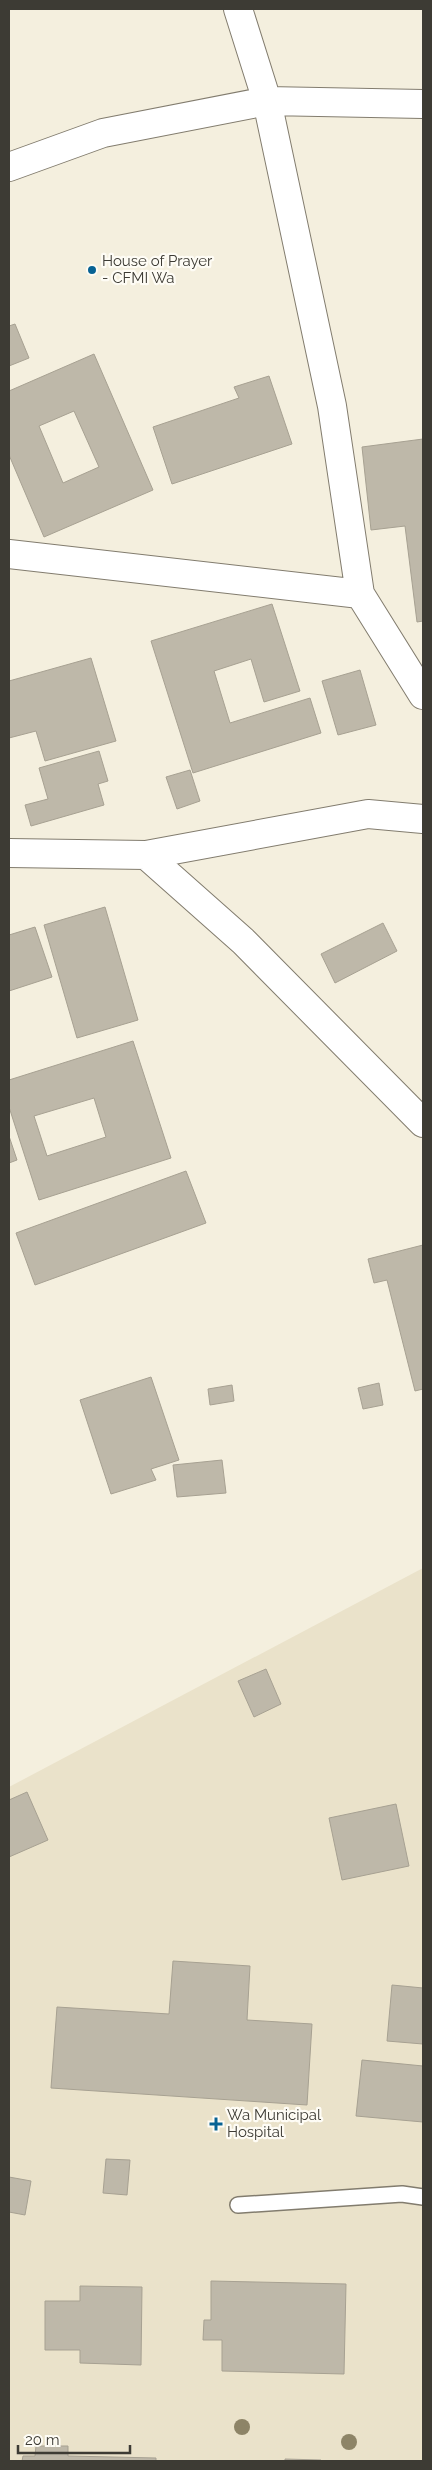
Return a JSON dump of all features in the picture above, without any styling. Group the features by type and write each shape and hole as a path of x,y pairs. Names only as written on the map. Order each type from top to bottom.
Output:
{"street":[{"path":"238,9 267,101 332,406 360,594 423,695"},
{"path":"9,167 103,133 267,101 423,104"},
{"path":"9,554 360,594"},
{"path":"9,853 146,856 368,814 423,819"},
{"path":"146,856 243,941 423,1123"}],"lane":[{"path":"238,2205 402,2194 423,2197"}],"shaded area":[{"name":"Wa Municipal Hospital","path":"423,1568 423,2461 9,2461 9,1787"}],"building":[{"path":"15,324 29,358 9,366 9,326"},
{"path":"94,354 153,490 44,537 9,455 9,391","holes":["74,411 99,467 63,483 39,426"]},
{"path":"269,376 292,444 172,484 153,427 239,398 234,387"},
{"path":"423,439 423,621 417,622 405,526 371,530 362,447"},
{"path":"272,604 300,691 264,702 251,659 214,671 230,723 310,698 321,733 193,773 151,641"},
{"path":"91,658 116,741 45,761 36,731 9,738 9,681"},
{"path":"360,670 376,725 338,735 322,681"},
{"path":"99,751 108,781 98,784 104,805 31,826 25,805 48,799 39,768"},
{"path":"190,770 200,801 177,809 166,777"},
{"path":"105,907 138,1020 77,1038 44,925"},
{"path":"383,923 397,951 335,983 321,954"},
{"path":"35,927 52,977 9,991 9,935"},
{"path":"133,1041 171,1158 39,1200 9,1107 9,1080","holes":["94,1098 106,1137 47,1156 34,1116"]},
{"path":"9,1136 17,1160 9,1163"},
{"path":"186,1171 206,1223 35,1285 16,1233"},
{"path":"423,1245 423,1389 415,1391 387,1280 374,1283 368,1259"},
{"path":"151,1377 179,1460 151,1469 156,1480 111,1494 80,1400"},
{"path":"379,1383 383,1405 363,1409 358,1388"},
{"path":"232,1385 234,1401 210,1405 208,1389"},
{"path":"222,1460 226,1493 177,1497 173,1465"},
{"path":"266,1669 281,1704 254,1717 238,1681"},
{"path":"27,1792 48,1840 9,1857 9,1800"},
{"path":"396,1804 409,1866 342,1880 329,1818"},
{"path":"173,1961 250,1966 247,2020 312,2024 307,2105 51,2088 57,2007 169,2014"},
{"path":"392,1985 423,1988 423,2044 387,2041"},
{"path":"362,2060 423,2066 423,2122 356,2116"},
{"path":"106,2159 130,2160 127,2195 103,2193"},
{"path":"9,2177 31,2181 25,2215 9,2212"},
{"path":"211,2281 346,2284 344,2374 222,2371 222,2340 203,2340 204,2320 211,2320"},
{"path":"80,2286 142,2287 141,2365 80,2363 80,2350 45,2350 45,2301 80,2301"},
{"path":"36,2446 68,2446 68,2456 156,2458 156,2461 22,2461 23,2456 35,2456"},
{"path":"285,2459 321,2460 321,2461 285,2461"}],"place":[{"name":"House of Prayer - CFMI Wa","path":"92,270"},
{"name":"Wa Municipal Hospital","path":"216,2124"}]}
